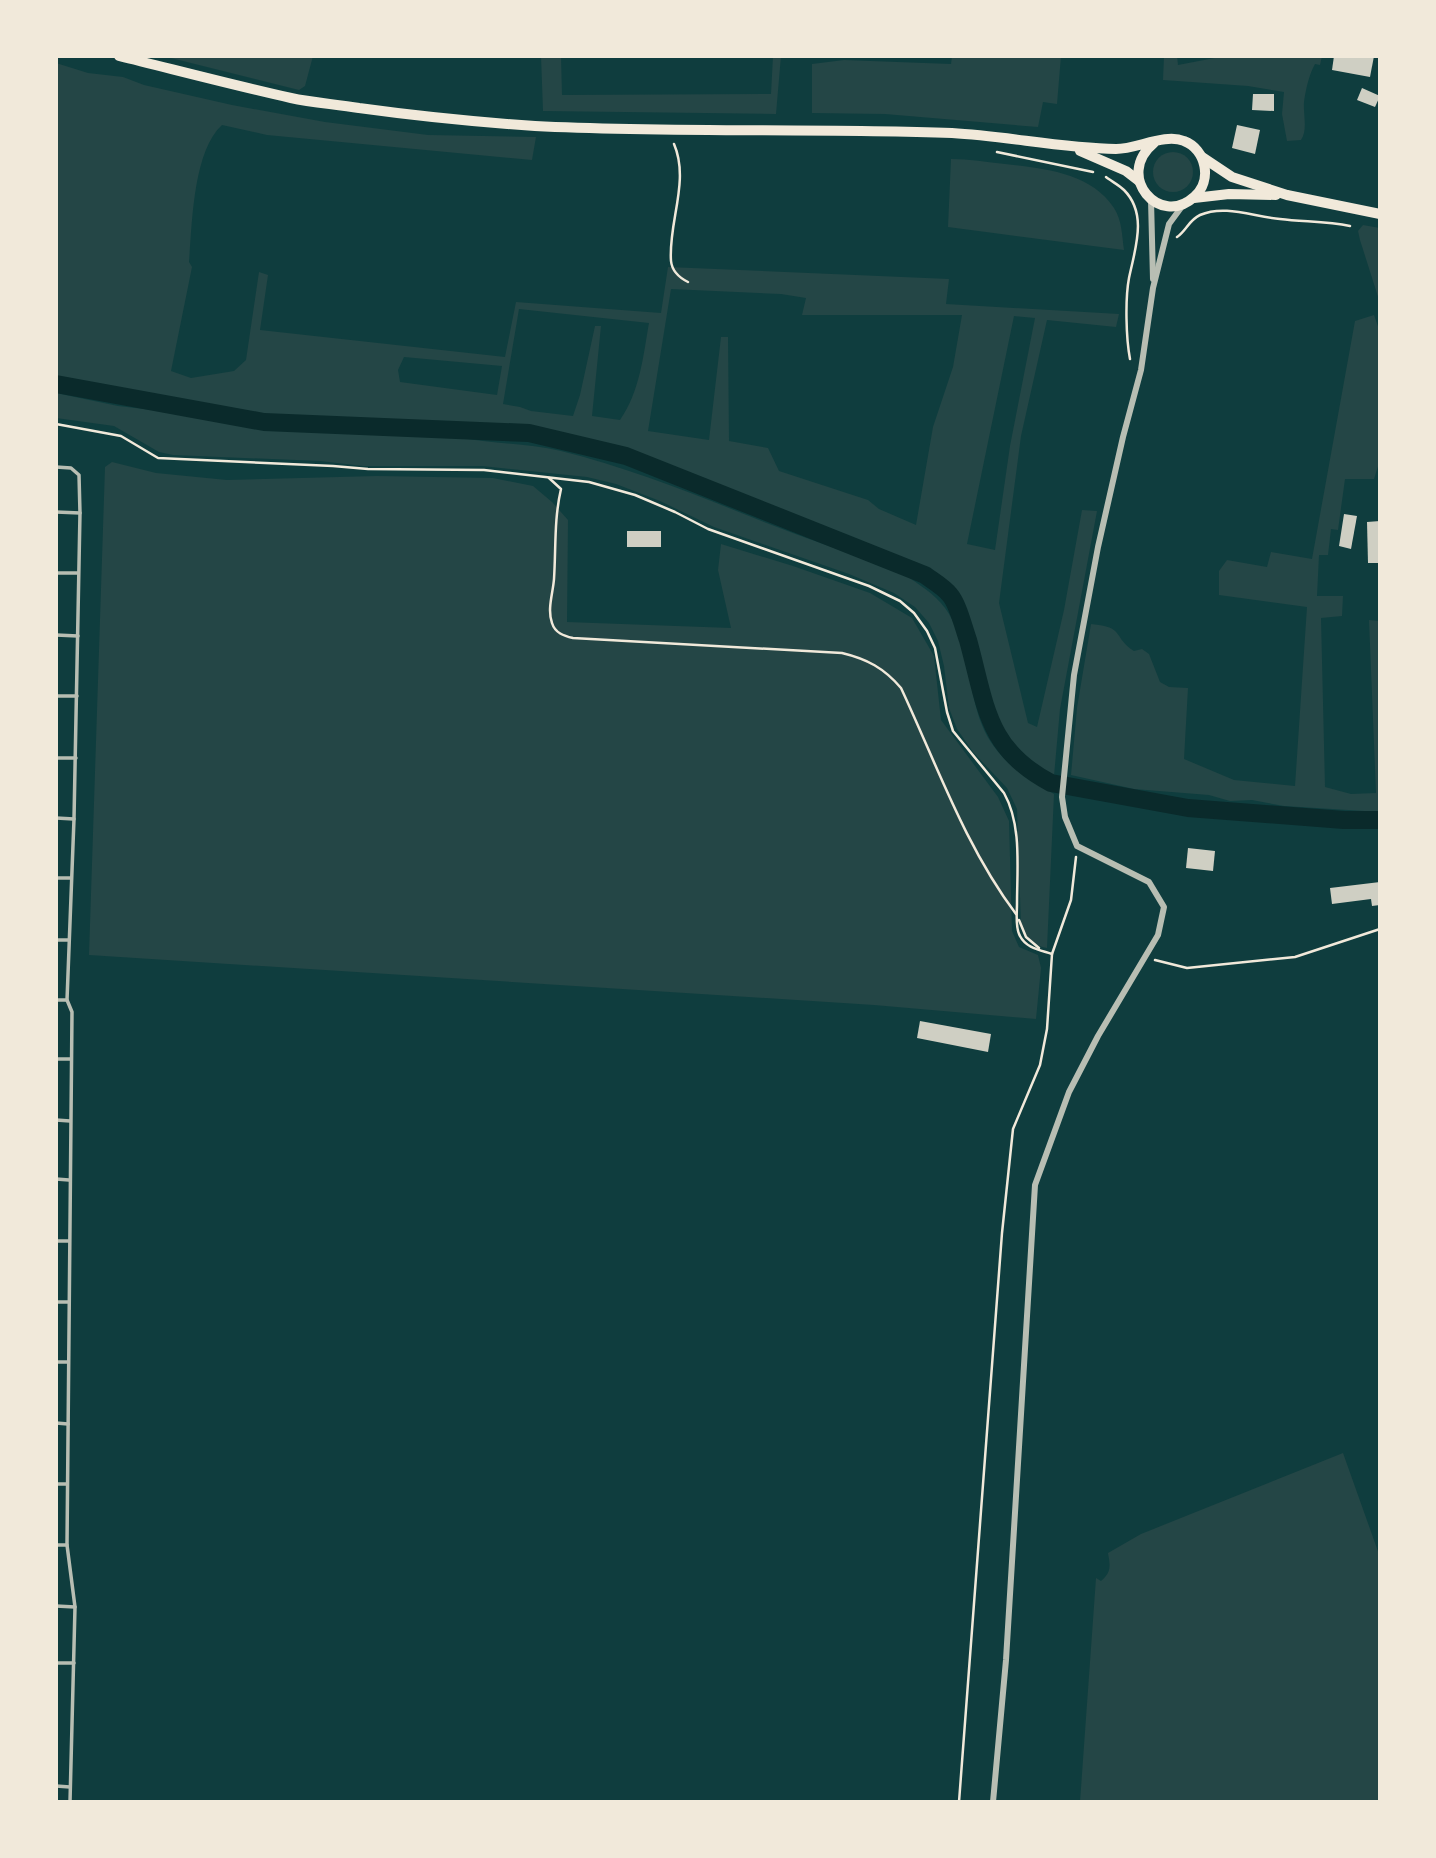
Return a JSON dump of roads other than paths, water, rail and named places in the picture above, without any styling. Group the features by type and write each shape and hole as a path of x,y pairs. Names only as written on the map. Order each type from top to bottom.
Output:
{"main road":[{"path":"119,56 293,98 400,113 536,126 956,134 1073,148 1121,149 1175,138 1186,141 1195,148 1206,168 1201,190 1194,198 1184,204 1161,205 1151,200 1143,191 1139,181 1140,160 1154,143"},
{"path":"1073,148 1126,171 1139,181"},
{"path":"1202,157 1232,177 1287,195 1380,214"},
{"path":"1194,198 1229,194 1287,195"}],"street":[{"path":"1151,200 1153,288"},
{"path":"993,1802 1006,1660 1035,1185 1069,1092 1098,1036 1158,935 1164,907 1149,882 1077,846 1065,817 1062,797 1074,675 1101,534 1139,380 1153,288 1169,224 1184,204"}],"lane":[{"path":"56,467 71,468 79,475 80,513 76,758 67,1000 72,1012 66,1545 75,1607 70,1802"},
{"path":"56,512 80,513"},
{"path":"56,573 79,573"},
{"path":"56,635 78,636"},
{"path":"56,696 77,696"},
{"path":"56,758 76,758"},
{"path":"56,818 74,819"},
{"path":"56,878 70,878"},
{"path":"56,940 68,940"},
{"path":"56,1000 67,1000"},
{"path":"56,1059 70,1059"},
{"path":"56,1121 70,1121"},
{"path":"56,1179 69,1180"},
{"path":"56,1241 69,1241"},
{"path":"56,1302 69,1302"},
{"path":"56,1362 68,1362"},
{"path":"56,1423 68,1424"},
{"path":"56,1484 68,1484"},
{"path":"56,1545 66,1545"},
{"path":"56,1606 75,1607"},
{"path":"56,1663 74,1663"},
{"path":"56,1786 70,1787"}],"waterway":[{"path":"56,384 264,422 529,433 626,456 925,575 942,587 953,599 958,610 985,705 1001,740 1030,770 1051,783 1188,808 1344,820 1380,820"}]}
